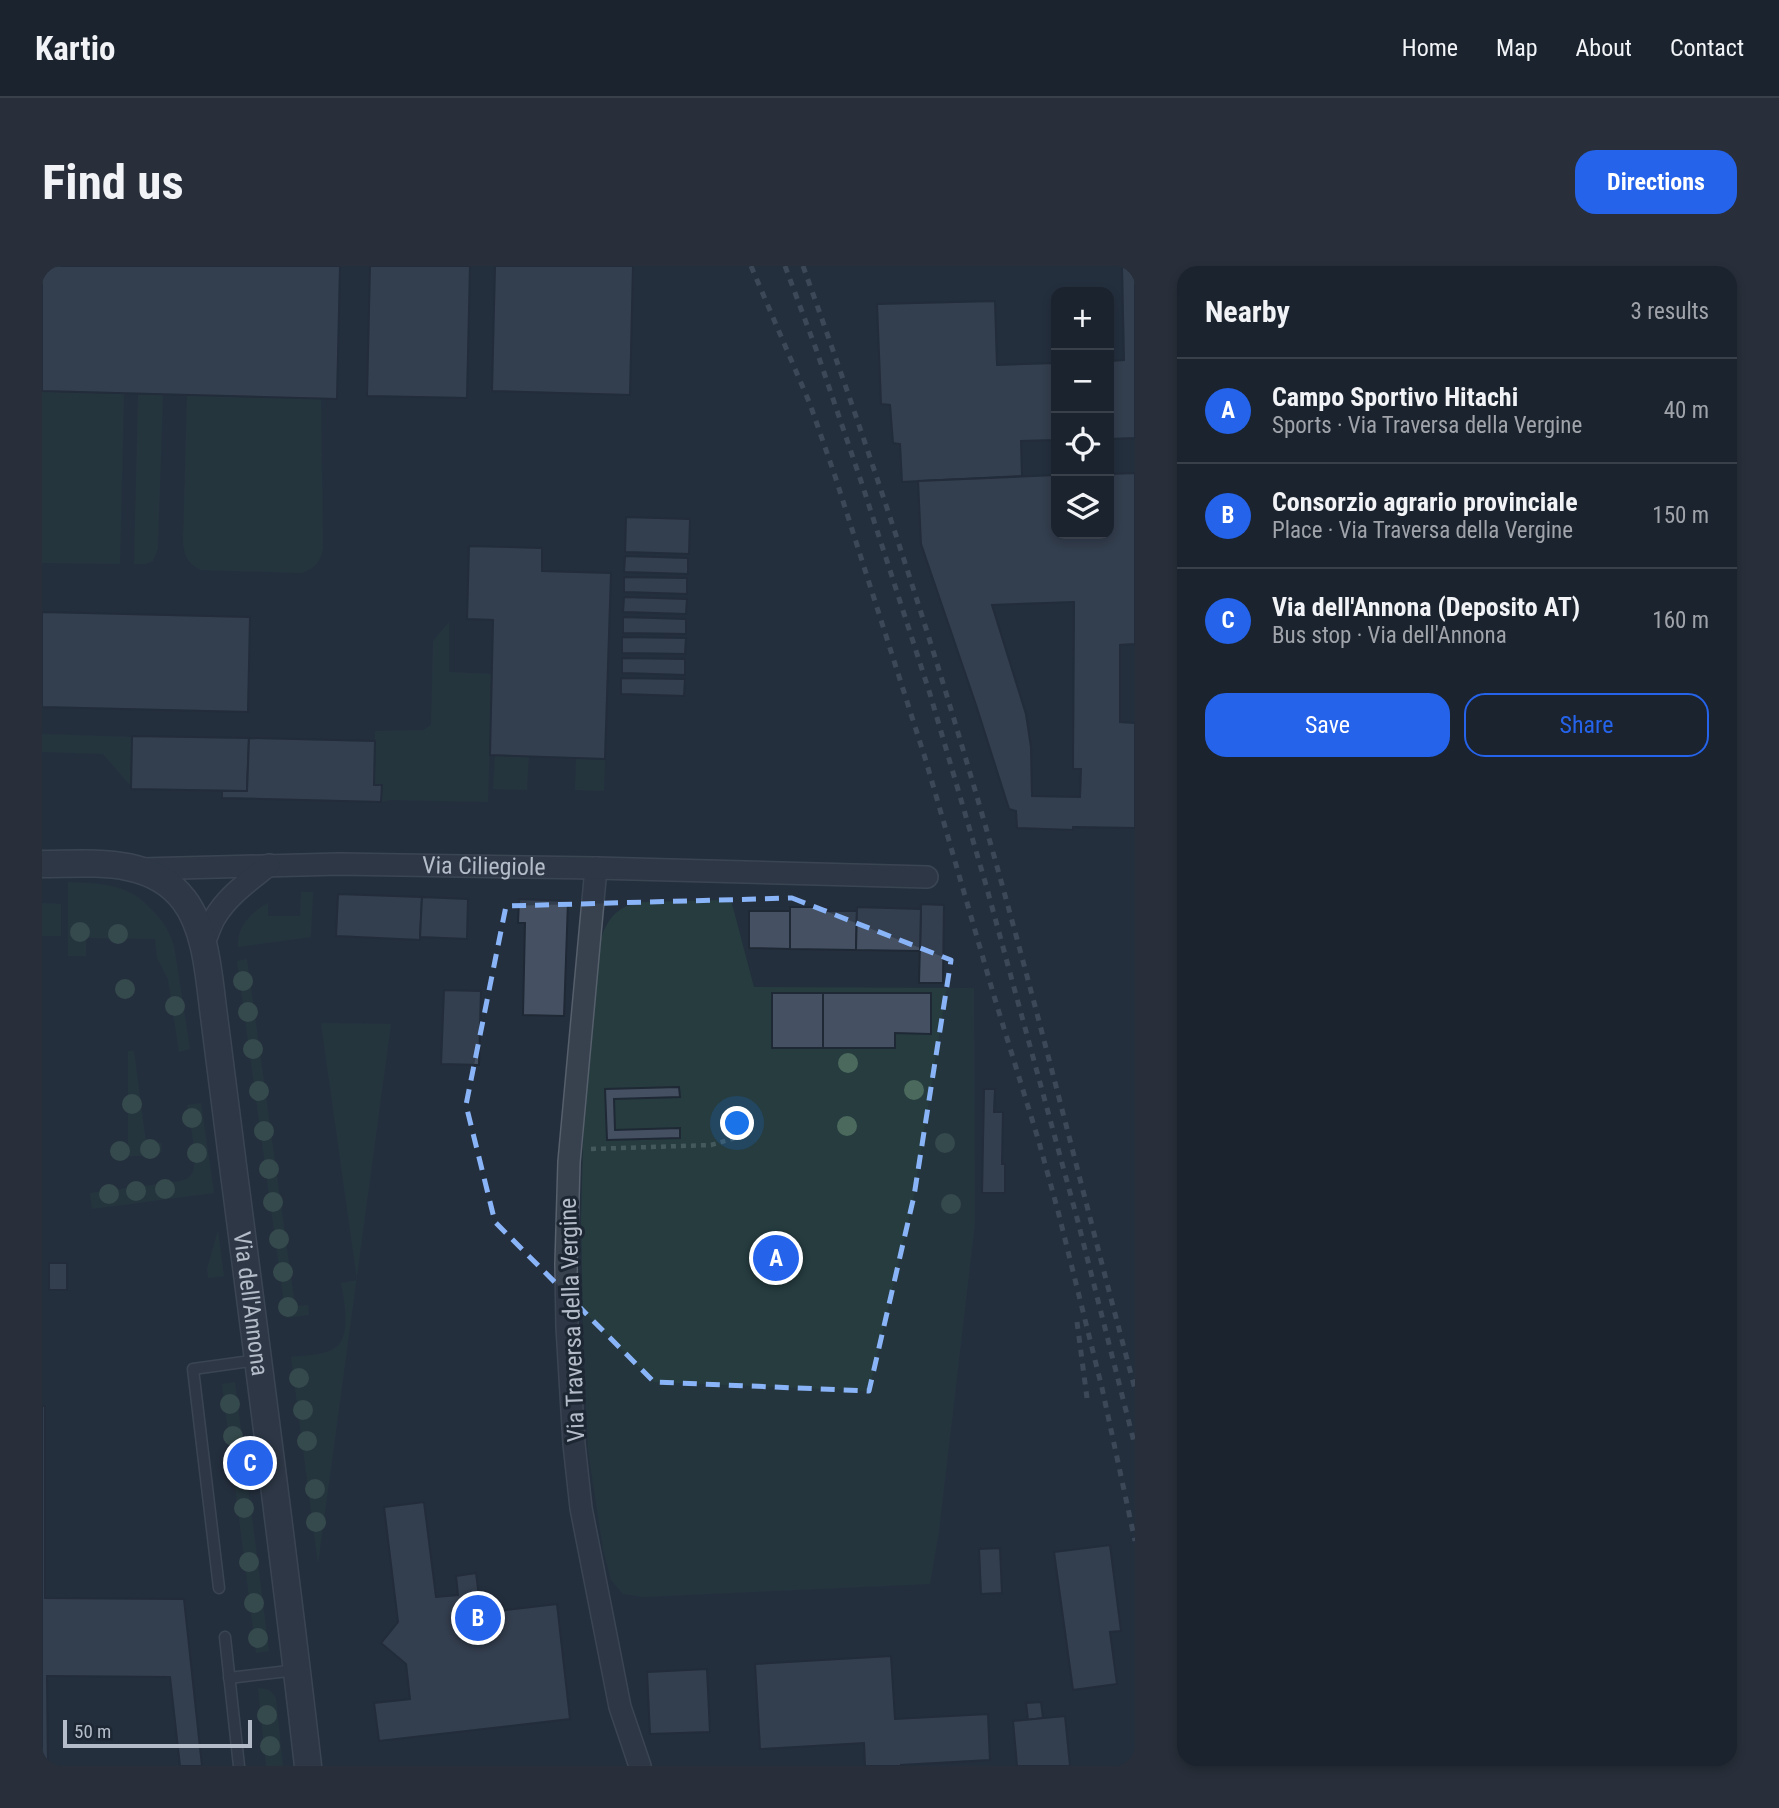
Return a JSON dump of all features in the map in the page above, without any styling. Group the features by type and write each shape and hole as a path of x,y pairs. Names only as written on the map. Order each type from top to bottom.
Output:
{"street":[{"name":"Via Ciliegiole","path":"42,864 109,865 141,869 270,865 596,868 926,877"},
{"path":"203,945 215,918 229,900 270,865"},
{"name":"Via Traversa della Vergine","path":"596,868 569,1162 567,1328 581,1508 620,1707 640,1766"},
{"name":"Via dell'Annona","path":"141,869 167,882 186,902 195,919 203,945 222,1071 308,1766"}],"lane":[{"path":"219,1588 193,1369 258,1360"},
{"path":"225,1637 239,1766"},
{"path":"229,1678 297,1670"}],"path":[{"path":"569,1162 591,1149 711,1145 746,1135"}],"highlighted area":[{"path":"792,898 951,960 914,1196 869,1391 654,1382 495,1222 466,1105 506,906"}],"green space":[{"path":"42,391 124,394 120,564 42,563"},
{"path":"138,394 163,395 158,548 153,561 145,564 134,564"},
{"path":"187,395 321,399 323,548 314,567 302,573 201,570 190,562 183,542"},
{"path":"449,622 449,672 492,674 488,802 381,802 382,786 374,785 375,731 423,730 431,725 433,641"},
{"path":"42,734 132,737 131,784 103,754 42,752"},
{"path":"495,755 529,756 527,790 493,789"},
{"path":"576,758 605,759 604,791 575,790"},
{"path":"68,882 125,890 145,902 161,920 174,946 190,1049 179,1052 168,979 157,958 155,939 86,938 86,956 68,956"},
{"path":"301,892 313,892 311,937 238,947 240,933 246,921 268,903 268,916 300,916"},
{"path":"731,900 754,987 974,988 975,1223 939,1531 930,1584 643,1597 623,1594 611,1580 603,1549 588,1450 583,1331 581,1218 584,1109 599,945 610,919 627,906 648,902"},
{"path":"42,903 61,904 61,936 42,936"},
{"path":"247,959 295,1306 308,1305 309,1315 286,1318 237,961"},
{"path":"321,1023 391,1024 357,1278"},
{"path":"128,1051 134,1051 146,1143 161,1143 162,1151 158,1155 116,1157 112,1147 128,1145"},
{"path":"201,1103 214,1193 92,1209 90,1193 181,1181 189,1177 193,1169 194,1152 187,1105"},
{"path":"218,1230 224,1276 208,1278 207,1269"},
{"path":"356,1280 318,1564 291,1357 325,1352 340,1343 344,1336 346,1318 341,1283"},
{"path":"235,1382 269,1651 256,1653 222,1384"},
{"path":"258,1688 269,1690 276,1699 283,1766 266,1766"}],"building":[{"path":"42,266 340,266 337,399 42,391"},
{"path":"370,266 470,266 467,398 367,396"},
{"path":"495,266 633,266 630,395 492,391"},
{"path":"1122,266 1135,266 1135,438 1114,439 1114,361 1124,360"},
{"path":"995,301 997,365 1051,363 1051,440 1021,441 1022,476 902,482 900,444 893,443 890,405 881,404 877,304"},
{"path":"1135,473 1135,644 1120,645 1120,722 1135,723 1135,828 1017,828 1016,811 1009,809 921,544 918,481 1051,475 1051,539 1114,539 1114,474","holes":["1074,602 1073,769 1081,769 1080,797 1032,796 1031,747 1026,714 992,605"]},
{"path":"626,517 690,519 689,554 625,552"},
{"path":"469,546 542,548 542,571 611,573 605,759 490,755 493,620 467,619"},
{"path":"625,556 688,558 688,574 624,572"},
{"path":"624,577 687,578 687,594 624,592"},
{"path":"624,597 687,599 686,614 623,612"},
{"path":"42,612 250,617 248,712 42,707"},
{"path":"623,617 686,619 686,634 623,633"},
{"path":"622,637 686,638 685,654 622,653"},
{"path":"622,658 685,659 685,675 622,673"},
{"path":"621,678 685,679 684,696 621,694"},
{"path":"132,736 249,738 247,791 131,789"},
{"path":"249,738 375,741 374,785 382,785 381,802 222,798 222,791 247,791"},
{"path":"338,894 422,897 420,940 336,936"},
{"path":"422,897 468,899 467,939 420,937"},
{"path":"519,899 568,901 564,1016 523,1015 525,923 518,923"},
{"path":"921,904 944,905 943,983 919,983"},
{"path":"790,907 829,907 828,911 857,911 856,950 790,949"},
{"path":"857,907 921,909 920,951 856,950"},
{"path":"749,911 790,911 790,949 749,948"},
{"path":"444,990 481,991 479,1065 441,1064"},
{"path":"772,993 823,993 823,1048 772,1048"},
{"path":"823,993 931,993 931,1034 895,1033 895,1048 823,1048"},
{"path":"679,1087 680,1097 614,1099 615,1130 680,1128 680,1138 607,1140 605,1089"},
{"path":"984,1089 995,1089 994,1112 1003,1112 1002,1164 1005,1164 1005,1193 982,1193"},
{"path":"49,1263 67,1263 67,1290 49,1290"},
{"path":"42,1406 45,1406 45,1598 184,1599 202,1766 180,1766 170,1677 47,1676 48,1766 42,1766"},
{"path":"424,1502 436,1597 458,1595 456,1576 476,1573 481,1613 557,1604 570,1719 379,1741 374,1703 410,1699 406,1664 381,1643 398,1622 384,1507"},
{"path":"1110,1545 1121,1631 1110,1632 1117,1684 1073,1690 1054,1552"},
{"path":"1000,1548 1002,1593 981,1594 979,1549"},
{"path":"891,1656 895,1719 988,1714 990,1760 865,1766 864,1743 760,1749 755,1664"},
{"path":"707,1669 710,1732 650,1734 647,1672"},
{"path":"1041,1702 1043,1718 1028,1720 1026,1703"},
{"path":"1065,1716 1070,1766 1017,1766 1013,1721"}],"railway":[{"path":"751,266 810,404 926,761 1058,1211 1102,1388 1135,1541"},
{"path":"785,266 863,487 930,694 986,885 1077,1218 1135,1446"},
{"path":"803,266 889,513 967,763 1033,997 1135,1389"},
{"path":"1077,1322 1087,1398"}],"place":[{"name":"Campo Sportivo Hitachi","path":"776,1258"},
{"name":"Via dell'Annona (Deposito AT)","path":"250,1463"},
{"name":"Consorzio agrario provinciale","path":"478,1618"}]}
